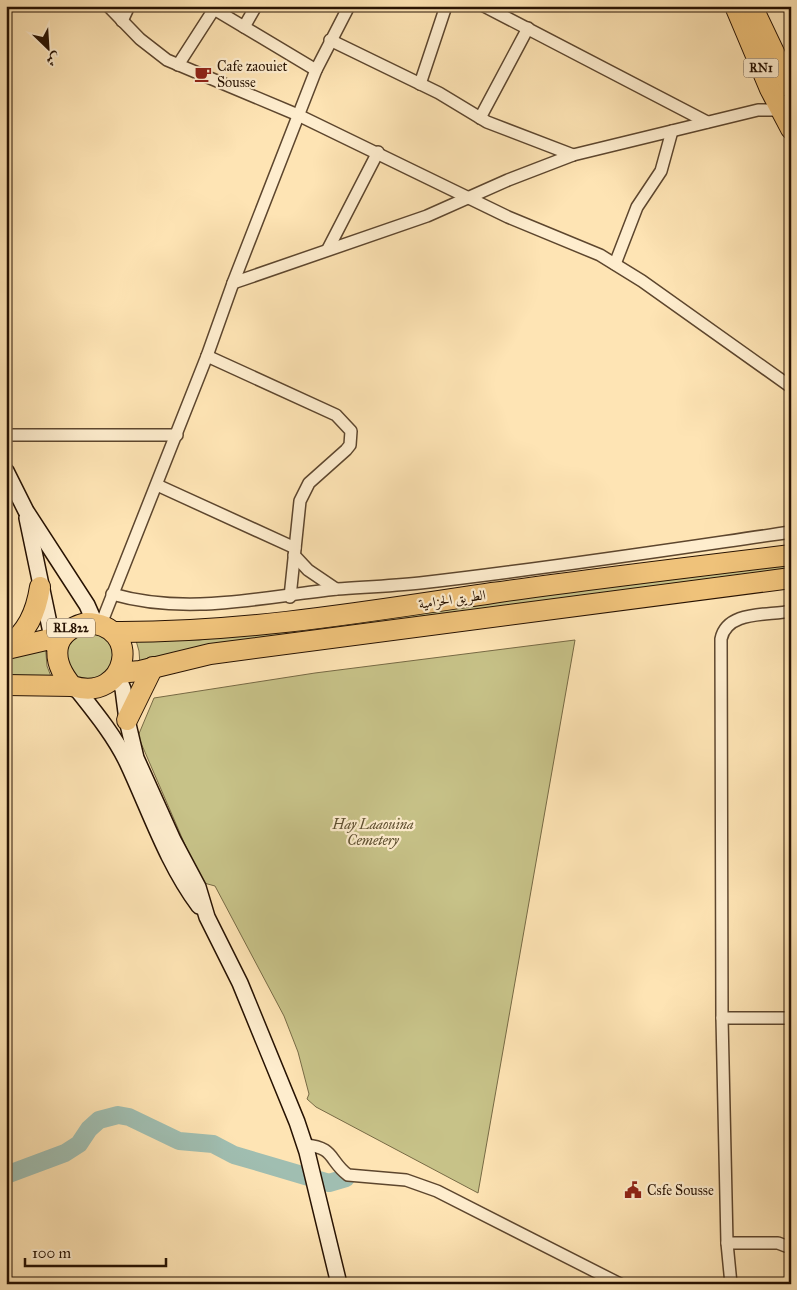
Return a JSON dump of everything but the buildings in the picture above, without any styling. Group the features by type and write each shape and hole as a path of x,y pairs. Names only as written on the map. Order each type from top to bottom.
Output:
{"highway":[{"name":"RN1","path":"735,6 785,85"},
{"name":"RN1","path":"752,6 785,85 788,116"},
{"name":"الطريق الحزامية","path":"6,649 57,643 78,625 209,630 378,610 791,554"},
{"name":"الطريق الحزامية","path":"6,685 100,687 117,674 210,654 791,578"},
{"path":"6,649 25,630 33,617 40,588"},
{"name":"RL822","path":"103,626 122,647 122,665 117,674"},
{"name":"RL822","path":"57,643 61,672 74,686"},
{"path":"127,720 153,667"}],"main road":[{"name":"RL822","path":"6,470 26,511 103,626"},
{"name":"RL822","path":"26,511 40,588 57,643"},
{"path":"117,674 123,688 127,720 136,758 173,840 198,887 208,917 240,984 306,1148 339,1284"},
{"path":"74,686 119,747 188,892 208,917"}],"street":[{"path":"108,6 155,52 178,65 298,115 378,152 508,217 573,242 616,264 791,387"},
{"path":"122,21 129,6"},
{"path":"244,27 256,6"},
{"path":"103,626 112,594 177,435 298,115 330,40 349,6"},
{"path":"420,84 446,6"},
{"path":"484,6 707,122"},
{"path":"178,65 215,8 316,70"},
{"path":"480,118 528,28"},
{"path":"330,40 420,84 480,118 573,155"},
{"path":"758,110 785,85"},
{"path":"233,283 427,216 468,196 573,155 758,110 788,116"},
{"path":"616,264 637,207 661,171 672,130"},
{"path":"328,249 378,152"},
{"path":"207,356 336,415 346,423 351,431 350,445 309,483 300,501 290,597"},
{"path":"6,436 177,435"},
{"path":"157,484 294,552 308,570 336,590"},
{"path":"112,594 157,604 183,606 290,597 336,590 418,583 574,564 791,532"},
{"path":"731,1284 727,1243 722,1018 721,639 730,623 738,619 791,611"},
{"path":"722,1018 791,1018"},
{"path":"306,1148 323,1148 332,1155 348,1175 406,1180 437,1191 620,1284"},
{"path":"727,1243 778,1243 791,1248"}],"green space":[{"path":"791,561 791,573 140,665 135,637 151,640 199,640"},
{"path":"89,631 108,638 117,657 100,682 72,677 65,647 70,639"},
{"name":"Hay Laaouina Cemetery","path":"575,640 478,1193 316,1107 307,1099 309,1094 298,1052 284,1016 215,886 204,883 189,854 138,736 154,698 315,673"},
{"path":"45,642 47,666 52,679 6,678 6,654"}],"waterway":[{"path":"6,1175 65,1153 79,1144 89,1129 99,1120 118,1115 129,1117 179,1141 213,1144 234,1155 329,1183 346,1178"}],"place":[{"name":"Cafe zaouiet Sousse","path":"203,74"},
{"name":"Csfe Sousse","path":"633,1190"}]}
